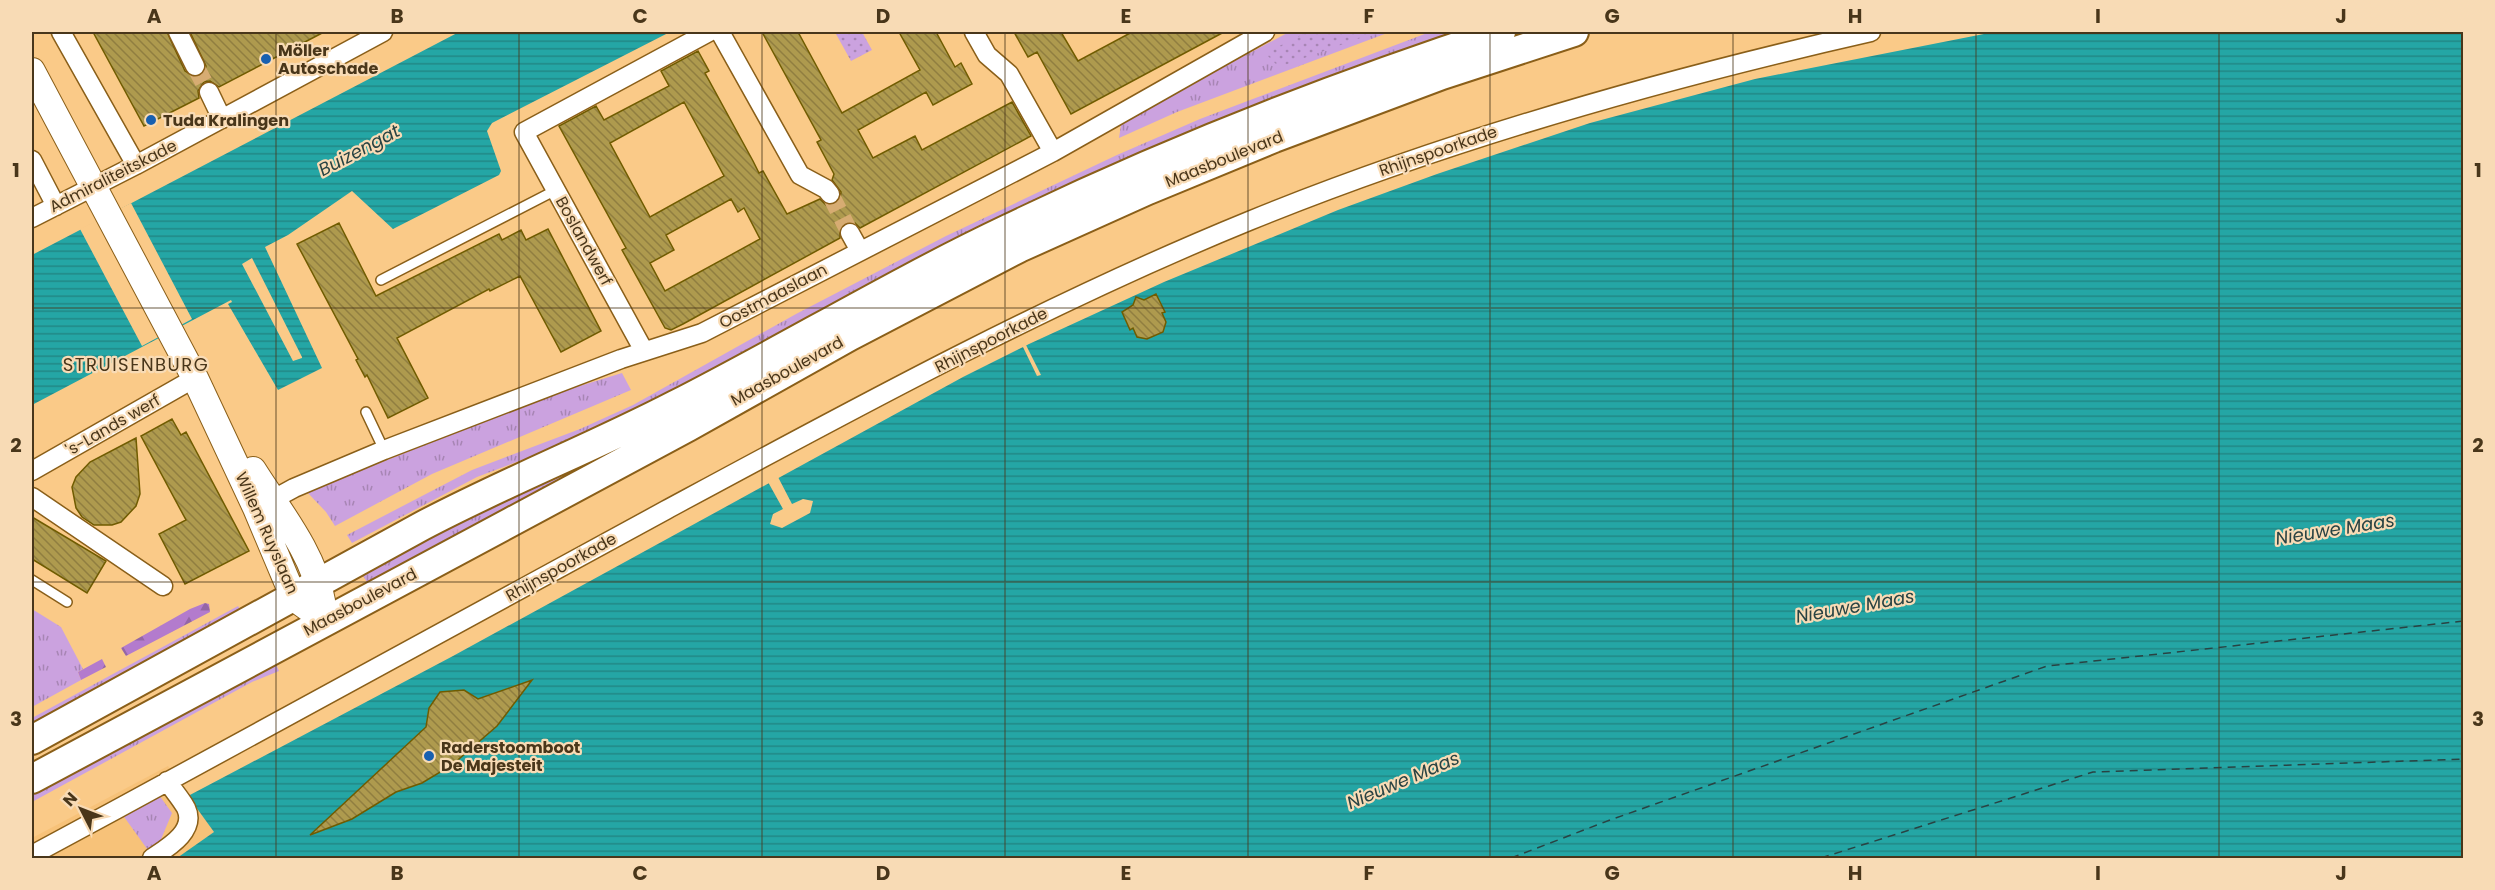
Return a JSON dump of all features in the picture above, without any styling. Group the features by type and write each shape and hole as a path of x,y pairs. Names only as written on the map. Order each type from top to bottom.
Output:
{"main road":[{"name":"Maasboulevard","path":"32,740 465,503 675,405 842,314 1008,229 1195,145 1272,114 1501,32"},
{"name":"Maasboulevard","path":"32,778 688,427 850,336 1019,248 1148,190 1285,134 1451,72 1574,32"}],"street":[{"path":"61,32 136,165"},
{"path":"178,32 195,66"},
{"name":"Admiraliteitskade","path":"32,218 136,165 383,32"},
{"name":"Boslandwerf","path":"644,351 524,132 708,32"},
{"path":"720,32 800,175 826,189 830,194"},
{"path":"974,32 987,55 1009,74 1053,152"},
{"name":"Oostmaaslaan","path":"264,504 294,488 384,450 644,351 702,333 1053,152 1265,32"},
{"name":"Rhijnspoorkade","path":"32,855 854,409 1139,268 1250,221 1441,148 1687,76 1871,32"},
{"name":"Willem Ruyslaan","path":"32,71 264,504 294,598 326,621"},
{"path":"209,92 222,119"},
{"path":"32,160 56,206"},
{"path":"850,233 860,251"},
{"name":"'s-Lands werf","path":"32,471 195,378"},
{"path":"32,497 163,586"},
{"name":"Willem Ruyslaan","path":"264,504 304,552 320,583 326,621"},
{"path":"152,858 177,840 186,828 188,818 187,810 166,782"}],"lane":[{"path":"381,280 556,190"},
{"path":"366,412 384,450"},
{"path":"32,580 67,602"}],"shaded area":[{"path":"168,766 214,832 178,858 32,858 32,838"}],"green space":[{"path":"862,32 872,50 851,61 836,34"},
{"path":"1289,32 1390,32 1177,112 1119,138 1121,125 1130,117"},
{"path":"1308,32 1377,32 1279,67 1265,53"},
{"path":"1430,32 1463,32 731,363 564,444 477,477 352,543 347,535 472,470 580,429 633,405 796,314 946,236 1117,155 1200,119"},
{"path":"622,373 631,390 432,474 335,526 326,512 307,492 547,396"},
{"path":"559,476 562,479 368,584 362,574 495,504"},
{"path":"205,603 209,604 210,612 126,656 121,648 190,609"},
{"path":"238,606 243,614 32,728 32,718"},
{"path":"32,609 61,627 83,669 78,672 81,680 32,707"},
{"path":"102,659 106,667 81,680 78,672"},
{"path":"274,660 279,671 252,682 32,802 32,792"},
{"path":"159,795 172,813 157,849 150,853 122,814"}],"water":[{"name":"Buizengat","path":"459,32 670,32 492,123 487,131 501,171 499,175 393,229 352,191 288,235 265,247 322,368 278,390 228,304 232,302 231,300 32,405 32,255","holes":["252,258 302,358 293,361 242,264"]},
{"name":"Nieuwe Maas","path":"1994,32 2463,32 2463,858 177,858 214,832 188,796 453,656 963,377 1164,282 1338,210 1590,123 1755,79"}],"pier":[{"path":"131,203 192,319 142,346 80,229"},
{"path":"1025,343 1041,375 1037,376 1022,345"},
{"path":"778,477 792,504 803,499 813,501 810,513 782,528 770,524 773,514 783,509 768,482"}],"building":[{"path":"93,32 167,32 185,71 195,77 204,73 206,66 190,32 324,32 219,87 210,81 204,82 198,91 199,98 144,126"},
{"path":"762,32 798,32 842,113 920,70 899,32 936,32 955,67 961,63 972,84 933,105 926,92 858,130 873,158 915,136 922,150 1012,102 1031,136 860,228 855,223 845,223 840,228 840,238 671,330 665,328 622,250 626,248 559,126 596,106 604,120 669,86 661,71 698,51 709,71 705,73 759,173 763,171 787,214 820,199 826,205 837,203 840,199 841,192 832,180 834,174 817,142 821,140","holes":["684,102 724,176 650,217 610,143","731,199 738,212 744,208 760,239 665,291 650,263 674,250 666,235"]},
{"path":"1014,32 1061,32 1078,61 1132,32 1224,32 1071,114 1037,52 1028,57"},
{"path":"339,223 376,296 499,234 502,240 521,230 526,240 548,229 601,331 561,352 520,276 490,291 489,289 397,338 428,398 388,418 297,244"},
{"path":"1156,294 1165,312 1162,313 1166,322 1163,332 1147,339 1137,337 1133,328 1130,330 1122,312 1133,305 1136,297 1144,300"},
{"path":"172,419 181,435 186,432 249,551 185,584 159,534 186,520 141,436"},
{"path":"136,438 140,494 136,506 121,522 112,525 94,525 82,517 76,508 72,487 76,477 90,462"},
{"path":"32,517 106,561 87,593 32,559"},
{"name":"Raderstoomboot De Majesteit","path":"532,680 497,726 452,765 422,783 396,792 352,819 310,835 426,727 429,708 440,692 464,690 478,699"}],"ferry route":[{"path":"1511,858 1610,820 2047,666 2464,621"},
{"path":"1821,858 2093,772 2464,759"}],"tunnel":[{"path":"195,66 209,92"},
{"path":"830,194 850,233"}],"place":[{"name":"Möller Autoschade","path":"266,59"},
{"name":"Tuda Kralingen","path":"151,120"},
{"name":"Raderstoomboot De Majesteit","path":"429,756"}],"district":[{"name":"STRUISENBURG","path":"136,364"}]}
